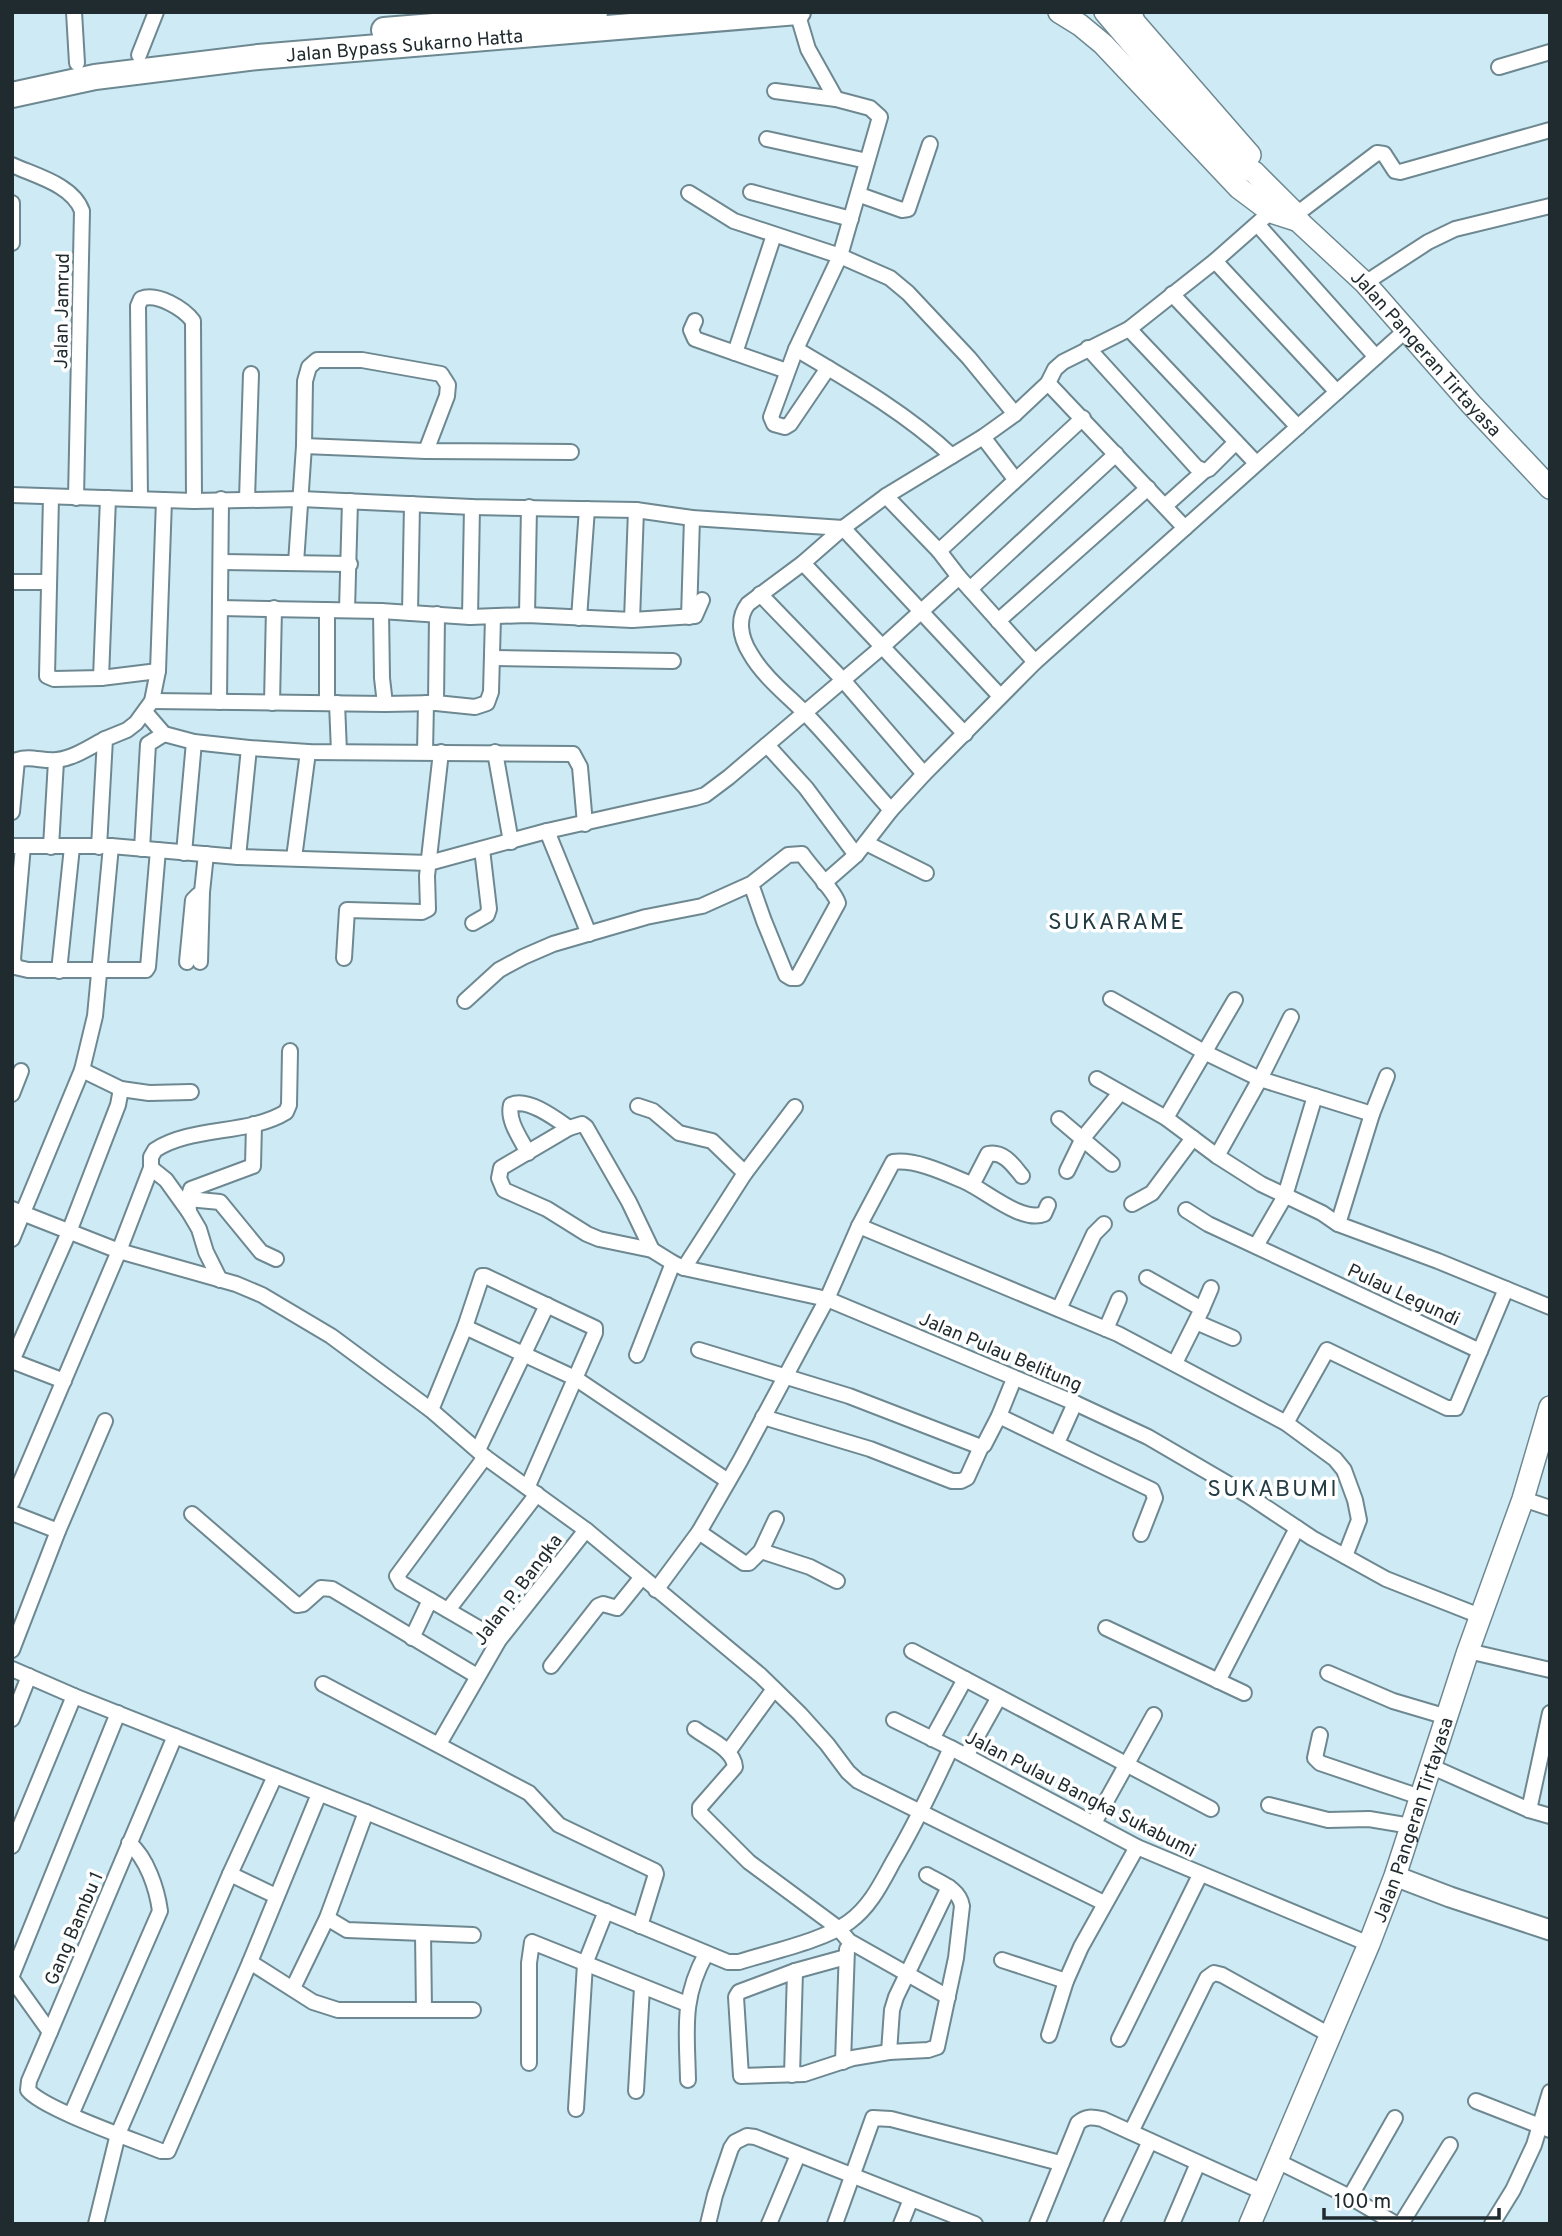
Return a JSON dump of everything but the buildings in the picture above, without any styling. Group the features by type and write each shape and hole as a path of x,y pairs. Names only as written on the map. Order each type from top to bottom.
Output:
{"highway":[{"name":"Jalan Bypass Sukarno Hatta","path":"488,30 601,12"},
{"name":"Jalan Bypass Sukarno Hatta","path":"12,78 76,63 256,41 798,12"},
{"name":"Jalan Bypass Sukarno Hatta","path":"12,94 60,83 158,68 454,32"}],"main road":[{"name":"Jalan Pangeran Tirtayasa","path":"1059,12 1080,24 1103,44 1239,188 1285,217"},
{"path":"1096,12 1095,20 1103,44"},
{"name":"Jalan Pangeran Tirtayasa","path":"1105,12 1178,98 1242,167 1246,178 1285,217 1365,284 1550,488"},
{"name":"Jalan Pangeran Tirtayasa","path":"1130,16 1258,163 1285,217"},
{"name":"Jalan Pangeran Tirtayasa","path":"1250,2224 1369,1944 1395,1876 1468,1651 1523,1499 1550,1407"}],"street":[{"path":"74,12 76,63"},
{"path":"139,55 156,12"},
{"path":"798,12 808,49 836,99"},
{"path":"1499,67 1550,52"},
{"path":"775,91 836,99 870,108 880,117 841,256 787,371 771,417 774,425 785,427 790,424 828,368"},
{"path":"891,810 748,652 740,625 741,612 760,594 803,564 843,528 886,496 983,438 1015,414 1048,383 1055,369 1063,362 1129,329 1215,261 1285,217 1377,153 1384,154 1395,171 1400,172 1550,130"},
{"path":"767,139 867,161"},
{"path":"860,195 902,210 908,209 930,144"},
{"name":"Jalan Jamrud","path":"12,165 70,193 79,201 82,211 76,498"},
{"path":"689,192 734,221 841,256 890,278 908,293 969,358 1015,414"},
{"path":"751,192 851,219"},
{"path":"12,203 12,243"},
{"path":"1365,284 1428,242 1455,229 1550,206"},
{"path":"1285,217 1376,357"},
{"path":"735,353 774,235"},
{"path":"1215,261 1337,392"},
{"path":"1172,294 1298,427"},
{"path":"140,499 138,306 141,299 147,296 155,297 187,314 193,321 194,501"},
{"path":"695,321 691,330 695,339 787,371"},
{"path":"1129,329 1256,463"},
{"path":"824,883 861,849 891,810 924,774 1035,662 1405,331"},
{"path":"1088,348 1196,467 1205,471"},
{"path":"796,349 874,396 935,440 952,456"},
{"path":"296,563 304,446 305,381 309,367 317,360 362,360 441,374 448,385 447,396 426,451"},
{"path":"247,499 251,374"},
{"path":"1048,383 1185,528"},
{"path":"939,551 1083,418"},
{"path":"983,438 1014,479"},
{"path":"1165,506 1236,442"},
{"path":"304,446 426,451 571,452"},
{"path":"970,589 1116,454"},
{"path":"999,621 1148,488"},
{"path":"12,495 194,501 301,499 472,507 636,510 692,518 843,528 1000,696"},
{"path":"886,496 939,551 1035,662"},
{"path":"51,497 47,676 54,679 100,678 158,671"},
{"path":"100,678 108,498"},
{"path":"219,702 221,499"},
{"path":"12,813 17,760 29,757 56,761 79,753 127,730 149,707 158,671 164,500"},
{"path":"347,610 350,501"},
{"path":"410,613 412,503"},
{"path":"470,617 472,507"},
{"path":"527,615 529,507"},
{"path":"579,618 587,509"},
{"path":"632,620 636,510"},
{"path":"689,617 692,518"},
{"path":"222,562 350,564"},
{"path":"803,564 965,734"},
{"path":"158,850 148,967 143,971 18,969 13,964 17,846 105,847 158,850 239,857 429,863 547,831 705,794 882,647 960,577"},
{"path":"12,582 48,582"},
{"path":"760,594 843,680 924,774"},
{"path":"220,608 632,620 695,616 702,600"},
{"path":"272,703 274,608"},
{"path":"327,610 332,703 340,752"},
{"path":"381,611 385,704"},
{"path":"425,752 437,614"},
{"path":"149,707 219,702 431,703 475,707 487,704 491,692 493,617"},
{"path":"493,658 674,661"},
{"path":"149,707 164,734"},
{"path":"127,730 150,741"},
{"path":"150,741 164,734 194,742 308,752 573,754 580,768 586,824"},
{"path":"12,1239 18,1211 82,1070 95,1016 105,847 105,739"},
{"path":"142,849 150,741"},
{"path":"184,853 194,742"},
{"path":"766,745 861,849 926,873"},
{"path":"239,857 249,748"},
{"path":"294,858 308,752"},
{"path":"344,958 347,910 426,911 429,905 429,863 441,752"},
{"path":"495,752 511,842"},
{"path":"51,847 56,761"},
{"path":"547,831 589,933"},
{"path":"59,971 72,847"},
{"path":"472,923 487,915 489,909 482,849"},
{"path":"465,1001 499,970 523,957 589,933 646,917 702,906 751,884 788,855 798,852 836,895 837,908 797,978 786,975 751,884"},
{"path":"193,962 193,900 202,892 206,855"},
{"path":"1111,999 1206,1053 1260,1079 1372,1114"},
{"path":"1166,1118 1235,1000"},
{"path":"1217,1156 1291,1017"},
{"path":"12,1502 119,1251 151,1168 151,1157 159,1147 210,1132 272,1121 288,1110 290,1051"},
{"path":"82,1070 121,1089 149,1093 191,1092"},
{"path":"12,1094 21,1071"},
{"path":"1338,1224 1372,1114 1387,1076"},
{"path":"1097,1079 1166,1118 1217,1156 1261,1184 1322,1213 1338,1224 1550,1307"},
{"path":"64,1381 12,1361 69,1231 118,1105 121,1089"},
{"path":"1067,1171 1083,1138 1120,1093"},
{"path":"1256,1246 1284,1196 1315,1096"},
{"path":"569,1128 526,1104 511,1105 511,1118 527,1153 569,1128 582,1124 586,1127 629,1202 652,1250"},
{"path":"638,1106 653,1111 679,1133 712,1141 745,1172"},
{"path":"637,1355 678,1266 795,1107"},
{"path":"1059,1119 1112,1164"},
{"path":"189,1200 211,1183 253,1166 254,1124"},
{"path":"1132,1204 1156,1189 1193,1138"},
{"path":"972,1185 988,1154 992,1152 1009,1160 1022,1176"},
{"name":"Jalan Pulau Belitung","path":"527,1153 501,1168 499,1178 504,1190 547,1209 599,1239 652,1250 678,1266 827,1299 1075,1403 1148,1437 1386,1579 1480,1616"},
{"path":"656,1590 699,1532 728,1481 827,1299 859,1226 893,1162 908,1161 972,1185 1030,1217 1044,1214 1048,1205"},
{"path":"151,1168 189,1200 220,1202"},
{"path":"166,1180 180,1182 189,1200 206,1252 220,1280"},
{"path":"211,1183 220,1202 258,1248 276,1259"},
{"name":"Pulau Legundi","path":"1186,1210 1208,1224 1480,1351"},
{"path":"18,1211 119,1251 262,1295 331,1336 586,1530 642,1577 774,1689 858,1781 1104,1903"},
{"path":"1059,1309 1094,1234 1104,1224"},
{"path":"859,1226 1106,1329 1286,1423 1335,1459 1344,1470 1359,1520 1345,1556"},
{"path":"431,1410 484,1276 596,1330 532,1490 448,1610"},
{"path":"1147,1278 1233,1338"},
{"path":"1175,1363 1211,1288"},
{"path":"1286,1423 1327,1350 1452,1409 1460,1405 1506,1289"},
{"path":"1106,1329 1119,1299"},
{"path":"499,1640 401,1583 397,1576 482,1453 547,1305"},
{"path":"465,1327 575,1378 728,1481"},
{"path":"699,1350 849,1396 981,1447"},
{"path":"763,1417 870,1449 961,1481 967,1478 999,1416 1014,1379"},
{"path":"1057,1443 1075,1403"},
{"path":"999,1416 1152,1490 1156,1499 1141,1534"},
{"path":"12,1650 58,1531 105,1421"},
{"path":"1523,1499 1550,1508"},
{"path":"12,1513 58,1531"},
{"path":"192,1514 297,1605 303,1604 326,1587 477,1676"},
{"path":"699,1532 746,1563 751,1562 761,1551 776,1519"},
{"path":"1218,1681 1297,1528"},
{"name":"Jalan P. Bangka","path":"439,1744 499,1640 586,1530"},
{"path":"761,1551 810,1567 837,1581"},
{"path":"551,1666 598,1606 603,1604 617,1608 642,1577"},
{"path":"412,1638 430,1600"},
{"path":"1106,1628 1244,1693"},
{"path":"912,1651 1211,1809"},
{"path":"1468,1651 1550,1670"},
{"path":"12,1669 728,1962 738,1962 812,1938 848,1923 874,1897 921,1813 951,1748"},
{"path":"1328,1673 1393,1701 1447,1717"},
{"path":"12,1719 29,1676"},
{"path":"932,1739 965,1679"},
{"path":"323,1684 528,1793 559,1825 655,1871 640,1926"},
{"path":"728,1752 774,1689"},
{"path":"12,1846 74,1696"},
{"path":"966,1756 999,1697"},
{"path":"50,2032 12,1977 118,1713"},
{"path":"1529,1810 1550,1713"},
{"path":"1094,1823 1154,1715"},
{"name":"Jalan Pulau Bangka Sukabumi","path":"894,1720 1137,1847 1369,1944"},
{"path":"695,1730 728,1752 735,1762 735,1767 700,1807 702,1816 749,1862 838,1928 849,1941 948,1997"},
{"path":"1320,1735 1315,1753 1315,1758 1320,1763 1420,1797"},
{"name":"Gang Bambu 1","path":"71,2115 37,2098 28,2090 29,2081 175,1736"},
{"path":"1430,1766 1529,1810 1550,1816"},
{"path":"96,2224 118,2134 275,1776"},
{"path":"130,1843 142,1857 158,1897 160,1911 71,2115 161,2151 170,2150 319,1794"},
{"path":"1269,1805 1328,1821 1369,1819 1411,1826"},
{"path":"293,1988 327,1918 366,1812"},
{"path":"1049,2035 1066,1981 1081,1947 1137,1847"},
{"path":"230,1874 276,1896"},
{"path":"846,1956 741,1991 736,1997 741,2076 814,2073 843,2062 889,2052 937,2047 948,1997 962,1906 961,1898 949,1887 927,1875"},
{"path":"1119,2039 1200,1875"},
{"path":"1395,1876 1550,1930"},
{"path":"889,2052 892,2010 949,1887"},
{"path":"576,2109 585,1964 606,1911"},
{"path":"327,1918 347,1930 473,1935"},
{"path":"424,1933 424,2010"},
{"path":"843,2062 846,1956 849,1941"},
{"path":"529,2063 530,1943 534,1942 687,2004"},
{"path":"688,2080 687,2004 694,1975 706,1954"},
{"path":"1002,1960 1066,1981"},
{"path":"250,1962 313,2001 338,2010 473,2010"},
{"path":"792,2075 795,1971"},
{"path":"1131,2132 1207,1978 1214,1973 1330,2035"},
{"path":"636,2091 642,1988"},
{"path":"1493,2224 1544,2128 1550,2092"},
{"path":"1476,2101 1544,2128"},
{"path":"835,2224 871,2120 876,2117 1060,2163"},
{"path":"1037,2224 1078,2123 1091,2117 1102,2119 1263,2192"},
{"path":"1350,2197 1395,2118"},
{"path":"708,2224 715,2195 735,2141 747,2136 970,2223"},
{"path":"1111,2224 1150,2141"},
{"path":"1401,2224 1450,2145"},
{"path":"769,2224 798,2155"},
{"path":"1277,2161 1350,2197 1396,2224"},
{"path":"1172,2224 1198,2163"},
{"path":"901,2224 911,2199"}],"district":[{"name":"SUKARAME","path":"1117,921"},
{"name":"SUKABUMI","path":"1273,1488"}]}
